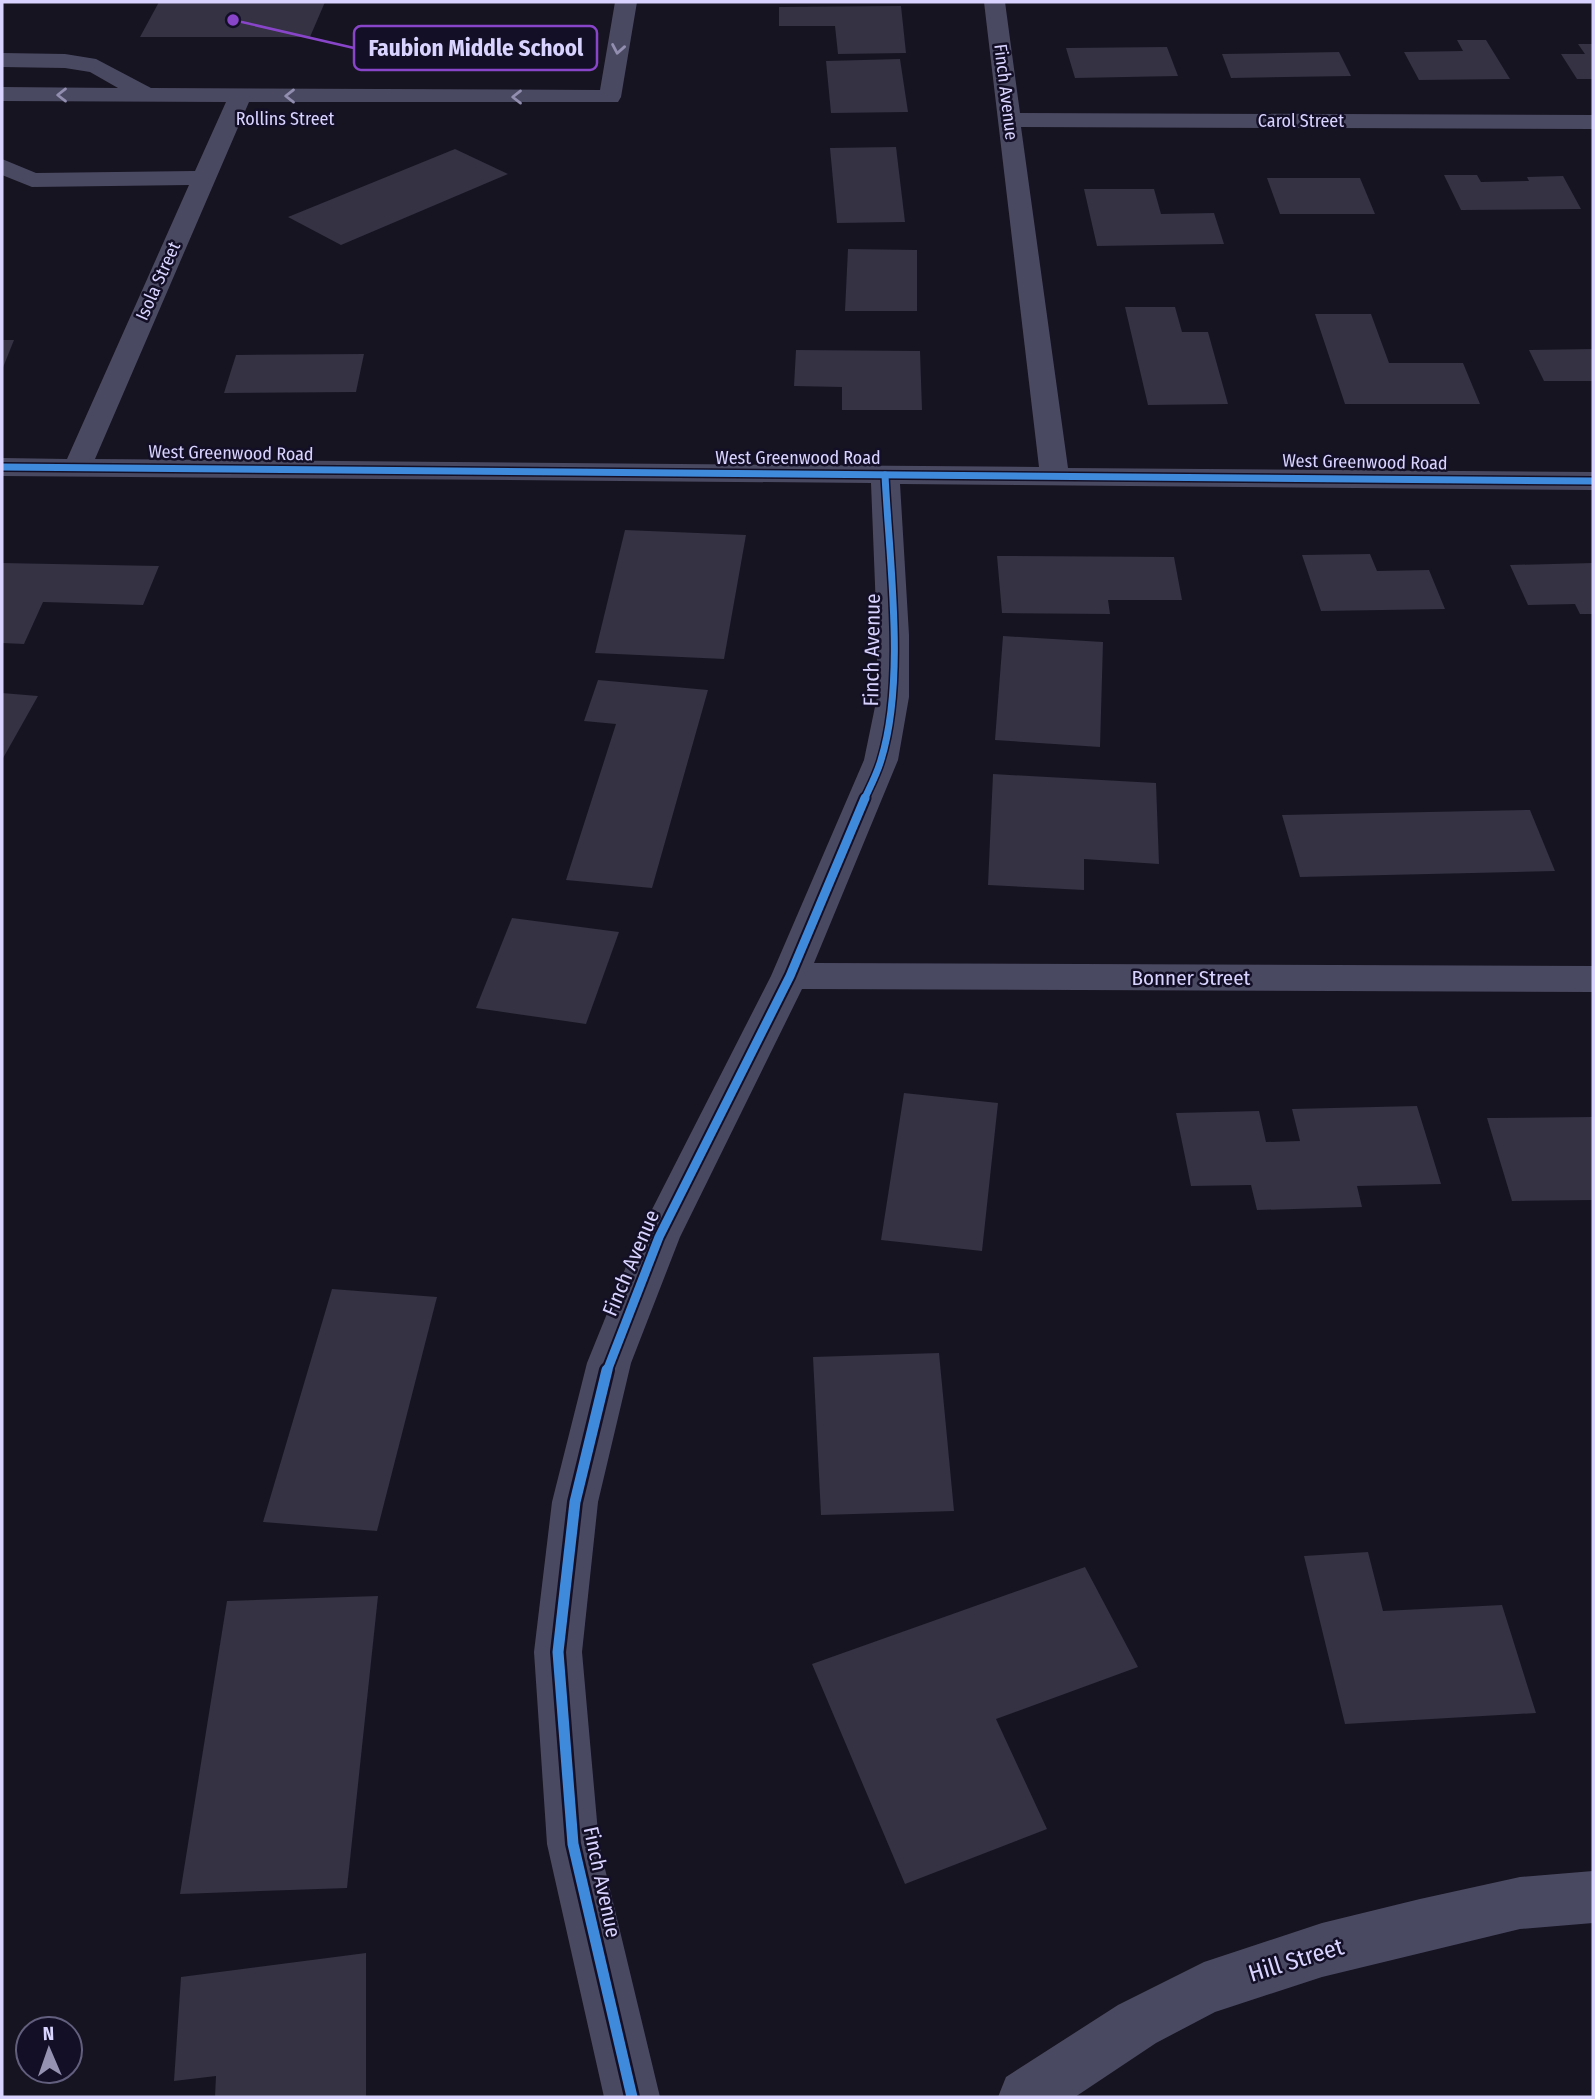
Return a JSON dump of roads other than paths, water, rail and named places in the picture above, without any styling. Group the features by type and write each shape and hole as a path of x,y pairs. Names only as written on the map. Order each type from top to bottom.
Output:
{"street":[{"name":"Rollins Street","path":"2,94 240,96 547,109 610,97 626,2"},
{"name":"Finch Avenue","path":"995,2 1054,475"},
{"path":"2,60 65,61 96,66 147,95"},
{"name":"Isola Street","path":"77,468 240,96"},
{"name":"Rollins Street","path":"203,119 257,119"},
{"name":"Carol Street","path":"1009,120 1593,122"},
{"path":"2,166 32,180"},
{"path":"2,193 32,180 204,178"},
{"name":"West Greenwood Road","path":"2,467 1593,481"},
{"name":"Finch Avenue","path":"632,2097 573,1844 558,1652 575,1503 609,1363 659,1237 790,976 881,760 892,697 893,635 885,475"},
{"name":"Bonner Street","path":"790,976 1593,979"},
{"name":"Hill Street","path":"1027,2097 1137,2024 1204,1989 1322,1950 1420,1926 1520,1903 1593,1897"}],"place":[{"name":"Faubion Middle School","path":"233,20"}]}
